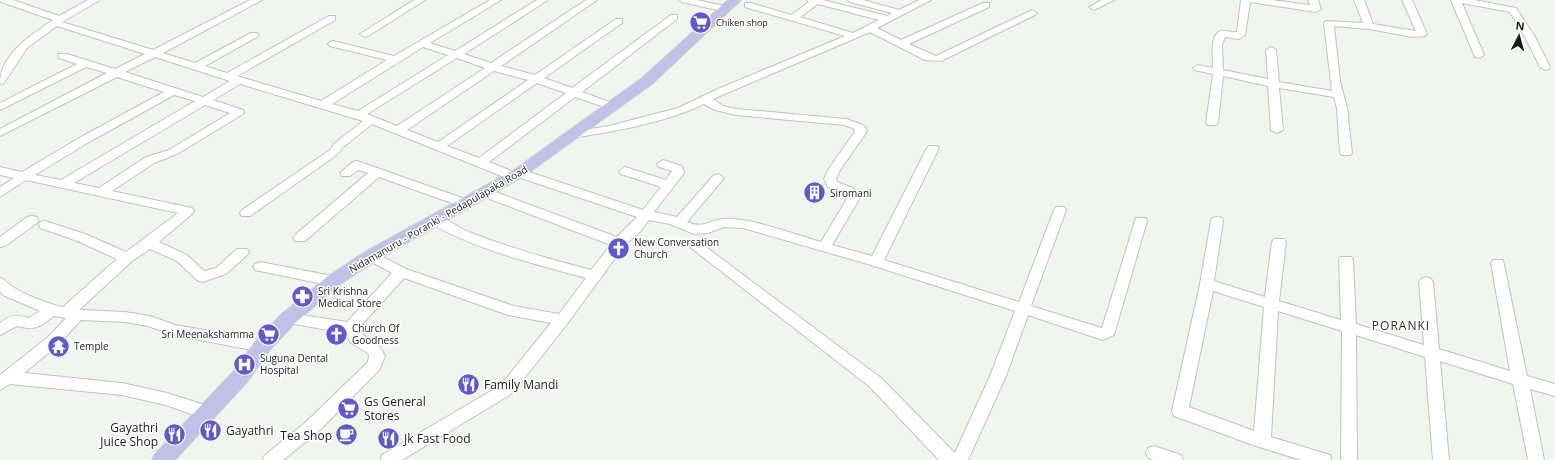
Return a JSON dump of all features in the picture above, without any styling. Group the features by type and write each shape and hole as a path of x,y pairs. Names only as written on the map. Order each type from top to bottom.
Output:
{"main road":[{"name":"Nidamanuru - Poranki - Pedapulapaka Road","path":"162,460 208,413 240,377 262,346 288,318 334,281 371,256 516,174 572,135 647,81 730,4"}],"street":[{"path":"4,0 58,21 154,53 372,119 480,163 640,214 666,218 689,228 699,230 723,223 743,224 876,262 1023,308 1098,334 1109,331 1141,221"},
{"path":"0,81 23,46 36,35 95,0"},
{"path":"0,133 257,0"},
{"path":"365,34 420,0"},
{"path":"322,104 421,43 496,0"},
{"path":"359,115 543,0"},
{"path":"398,130 592,0"},
{"path":"685,0 730,4"},
{"path":"853,0 901,13"},
{"path":"572,135 596,132 652,119 682,110 706,100 722,91 854,36 926,0"},
{"path":"1094,7 1109,0"},
{"path":"1212,123 1218,72 1217,45 1220,36 1226,34 1239,36 1242,33 1246,0"},
{"path":"1252,0 1316,9 1313,0"},
{"path":"1359,0 1369,26"},
{"path":"1346,153 1328,23 1369,26 1413,34 1422,34 1407,0"},
{"path":"1457,0 1479,55"},
{"path":"1457,0 1509,8 1513,10 1530,37 1545,67"},
{"path":"793,18 814,1 888,19"},
{"path":"901,44 986,4"},
{"path":"748,5 854,36"},
{"path":"870,28 929,58 937,60 1032,13"},
{"path":"480,163 674,17"},
{"path":"64,184 205,101 234,78 332,18"},
{"path":"438,147 534,78 619,21"},
{"path":"197,66 254,35"},
{"path":"421,43 493,67 534,78 611,106"},
{"path":"333,44 396,59"},
{"path":"1271,50 1277,130"},
{"path":"63,56 239,112 173,152 150,160 102,192"},
{"path":"0,107 86,63"},
{"path":"1198,68 1339,95"},
{"path":"0,193 25,175 79,142 172,91"},
{"path":"706,100 719,108 736,112 846,122 859,127 861,130 860,133 834,170 830,179 832,184 853,194 855,196 854,201 824,248"},
{"path":"246,213 334,152 338,146 372,119"},
{"path":"876,262 933,148"},
{"path":"388,460 502,392 519,376 619,243 634,229 679,170 663,164"},
{"path":"346,174 357,165 464,203"},
{"path":"0,171 25,175 188,211 149,244 127,258 72,313 52,342 4,381"},
{"path":"625,171 669,185"},
{"path":"300,238 377,172"},
{"path":"679,223 698,203 718,178"},
{"path":"483,192 619,243"},
{"path":"960,460 998,376 1060,210"},
{"path":"0,243 32,220"},
{"path":"434,220 458,232 504,251 595,276"},
{"path":"1217,221 1207,284 1180,411 1262,441 1324,460"},
{"path":"45,225 80,237 127,258"},
{"path":"1262,441 1271,304 1279,242"},
{"path":"149,244 182,258 202,277 221,271 242,252"},
{"path":"693,244 875,382 950,460"},
{"path":"371,256 401,272 513,311 562,320"},
{"path":"1346,260 1349,327 1349,460"},
{"path":"1498,263 1511,338 1536,460"},
{"path":"260,267 334,281"},
{"path":"350,328 401,272"},
{"path":"1426,282 1441,460"},
{"path":"0,283 8,291 52,310 150,321 173,330 262,346"},
{"path":"1207,284 1555,390"},
{"path":"0,330 15,320 32,324 52,310"},
{"path":"288,318 350,328"},
{"path":"271,460 311,428 375,365 377,356 375,352 356,339 350,328"},
{"path":"4,381 122,389 167,399 208,413"},
{"path":"1154,453 1175,460"}],"building":[{"name":"Siromani","path":"809,187 827,192 822,200 803,194"}],"place":[{"name":"Chiken shop","path":"701,22"},
{"name":"Siromani","path":"815,193"},
{"name":"New Conversation Church","path":"619,248"},
{"name":"Sri Krishna Medical Store","path":"302,297"},
{"name":"Sri Meenakshamma","path":"269,334"},
{"name":"Church Of Goodness","path":"337,334"},
{"name":"Temple","path":"58,346"},
{"name":"Suguna Dental Hospital","path":"245,364"},
{"name":"Family Mandi","path":"468,384"},
{"name":"Gs General Stores","path":"348,408"},
{"name":"Gayathri","path":"210,430"},
{"name":"Gayathri Juice Shop","path":"174,434"},
{"name":"Tea Shop","path":"347,435"},
{"name":"Jk Fast Food","path":"388,438"}],"district":[{"name":"PORANKI","path":"1401,325"}]}
